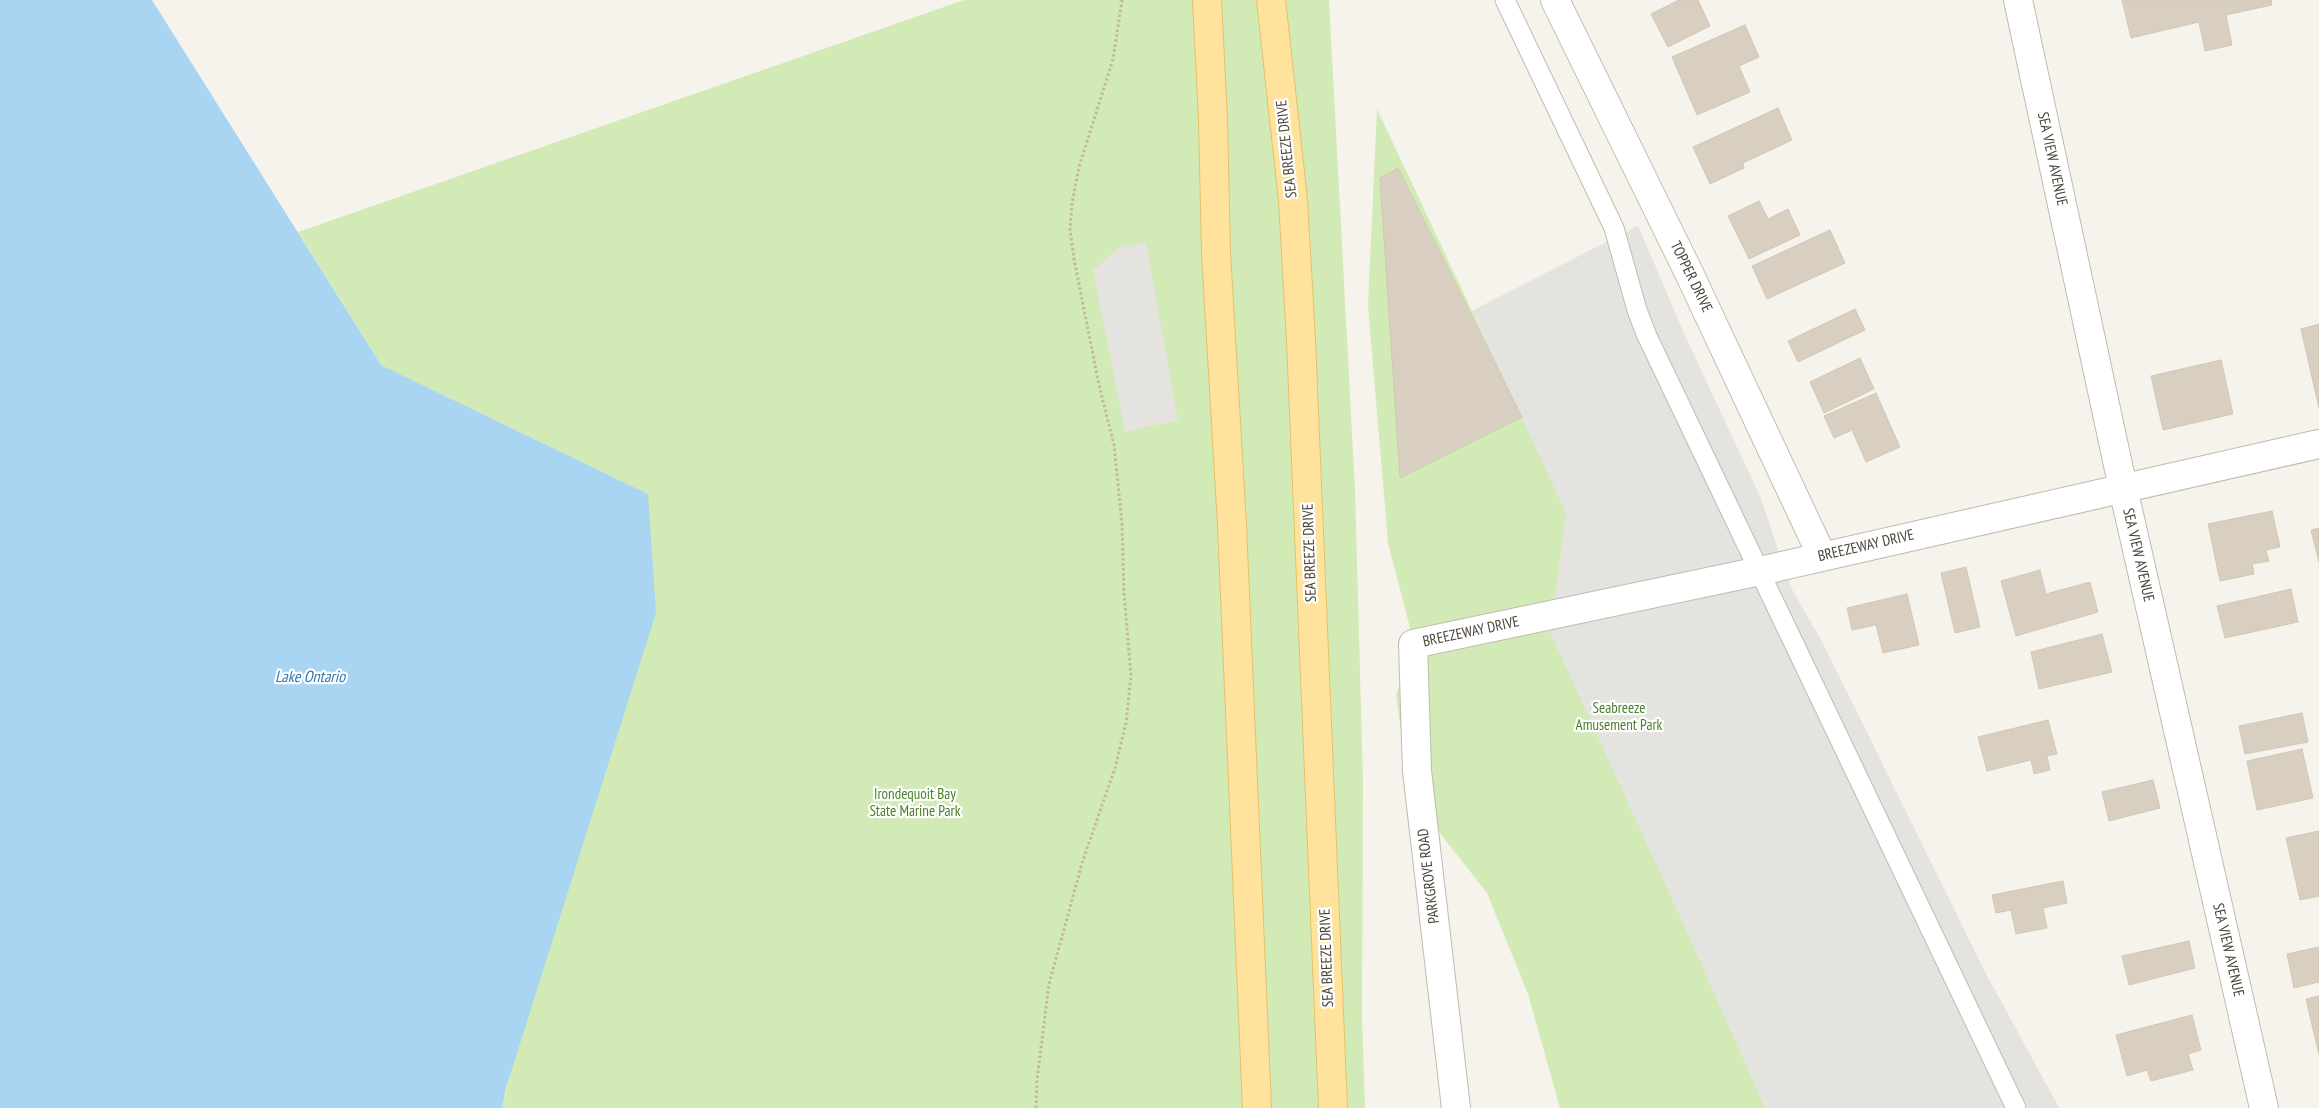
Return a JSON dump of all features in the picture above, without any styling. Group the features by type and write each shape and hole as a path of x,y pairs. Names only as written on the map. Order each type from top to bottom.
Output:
{"main road":[{"path":"1207,0 1213,118 1216,253 1232,525 1257,1108"},
{"name":"SEA BREEZE DRIVE","path":"1271,0 1293,200 1301,331 1333,1108"}],"street":[{"name":"TOPPER DRIVE","path":"1555,0 1690,273 1822,556"},
{"name":"SEA VIEW AVENUE","path":"2018,0 2123,488 2264,1108"},
{"name":"BREEZEWAY DRIVE","path":"1413,644 1760,571 2319,444"},
{"name":"PARKGROVE ROAD","path":"1413,644 1417,771 1456,1108"}],"lane":[{"path":"1505,0 1614,228 1637,310 1647,336 2016,1108"}],"path":[{"path":"1036,1108 1037,1080 1049,984 1083,860 1115,768 1126,723 1131,676 1122,524 1114,446 1099,385 1074,259 1070,229 1072,203 1079,167 1113,59 1122,0"}],"green space":[{"name":"Irondequoit Bay State Marine Park","path":"964,0 1329,0 1355,490 1363,781 1362,1018 1365,1108 502,1108 648,494 381,365 298,232"},
{"name":"Seabreeze Amusement Park","path":"1377,109 1472,311 1638,226 1685,336 1761,499 1790,586 1822,642 1986,974 2059,1108 1560,1108 1528,994 1487,893 1443,837 1407,778 1396,694 1416,651 1388,543 1368,305"}],"shaded area":[{"path":"1638,226 1685,336 1761,499 1790,586 1822,642 1986,974 2059,1108 1765,1108 1550,632 1566,513 1472,311"},
{"path":"1146,242 1178,420 1125,432 1093,270 1119,248"}],"water":[{"name":"Lake Ontario","path":"0,0 152,0 381,365 648,494 656,613 506,1088 502,1108 0,1108"}],"building":[{"path":"1679,0 1698,0 1710,26 1668,47 1651,14"},
{"path":"2122,0 2271,0 2272,5 2226,15 2232,45 2205,51 2199,22 2131,38"},
{"path":"1745,25 1759,57 1739,66 1750,92 1697,115 1672,57"},
{"path":"1778,108 1792,140 1743,163 1744,168 1710,184 1693,147"},
{"path":"1398,168 1522,417 1400,478 1380,178"},
{"path":"1759,201 1768,219 1788,209 1800,235 1749,259 1728,216"},
{"path":"1830,230 1845,263 1767,299 1752,266"},
{"path":"1855,309 1865,330 1798,362 1788,341"},
{"path":"2319,324 2319,408 2301,329"},
{"path":"1860,358 1874,389 1824,413 1810,382"},
{"path":"2221,360 2233,414 2163,430 2151,376"},
{"path":"1876,393 1900,447 1866,462 1852,430 1834,438 1824,416"},
{"path":"2272,511 2280,547 2266,550 2269,561 2252,564 2254,574 2220,581 2208,524"},
{"path":"2319,528 2319,562 2311,530"},
{"path":"1966,567 1980,627 1955,633 1941,573"},
{"path":"2040,570 2046,594 2090,582 2098,612 2016,636 2001,581"},
{"path":"2291,589 2298,622 2225,638 2217,606"},
{"path":"1907,594 1919,645 1883,653 1876,625 1852,630 1847,608"},
{"path":"2102,634 2112,672 2039,689 2031,652"},
{"path":"2302,713 2308,742 2245,754 2239,726"},
{"path":"2048,720 2057,754 2047,756 2050,770 2034,774 2031,760 1987,771 1978,737"},
{"path":"2302,749 2313,798 2257,810 2247,761"},
{"path":"2153,780 2160,808 2109,821 2102,792"},
{"path":"2319,831 2319,896 2300,900 2286,838"},
{"path":"2063,881 2067,903 2043,908 2047,928 2016,934 2011,910 1996,913 1992,895"},
{"path":"2189,941 2195,968 2129,985 2122,956"},
{"path":"2319,947 2319,982 2294,988 2287,954"},
{"path":"2319,996 2319,1055 2306,999"},
{"path":"2192,1015 2201,1050 2188,1054 2193,1070 2151,1081 2147,1070 2127,1076 2116,1035"}]}
